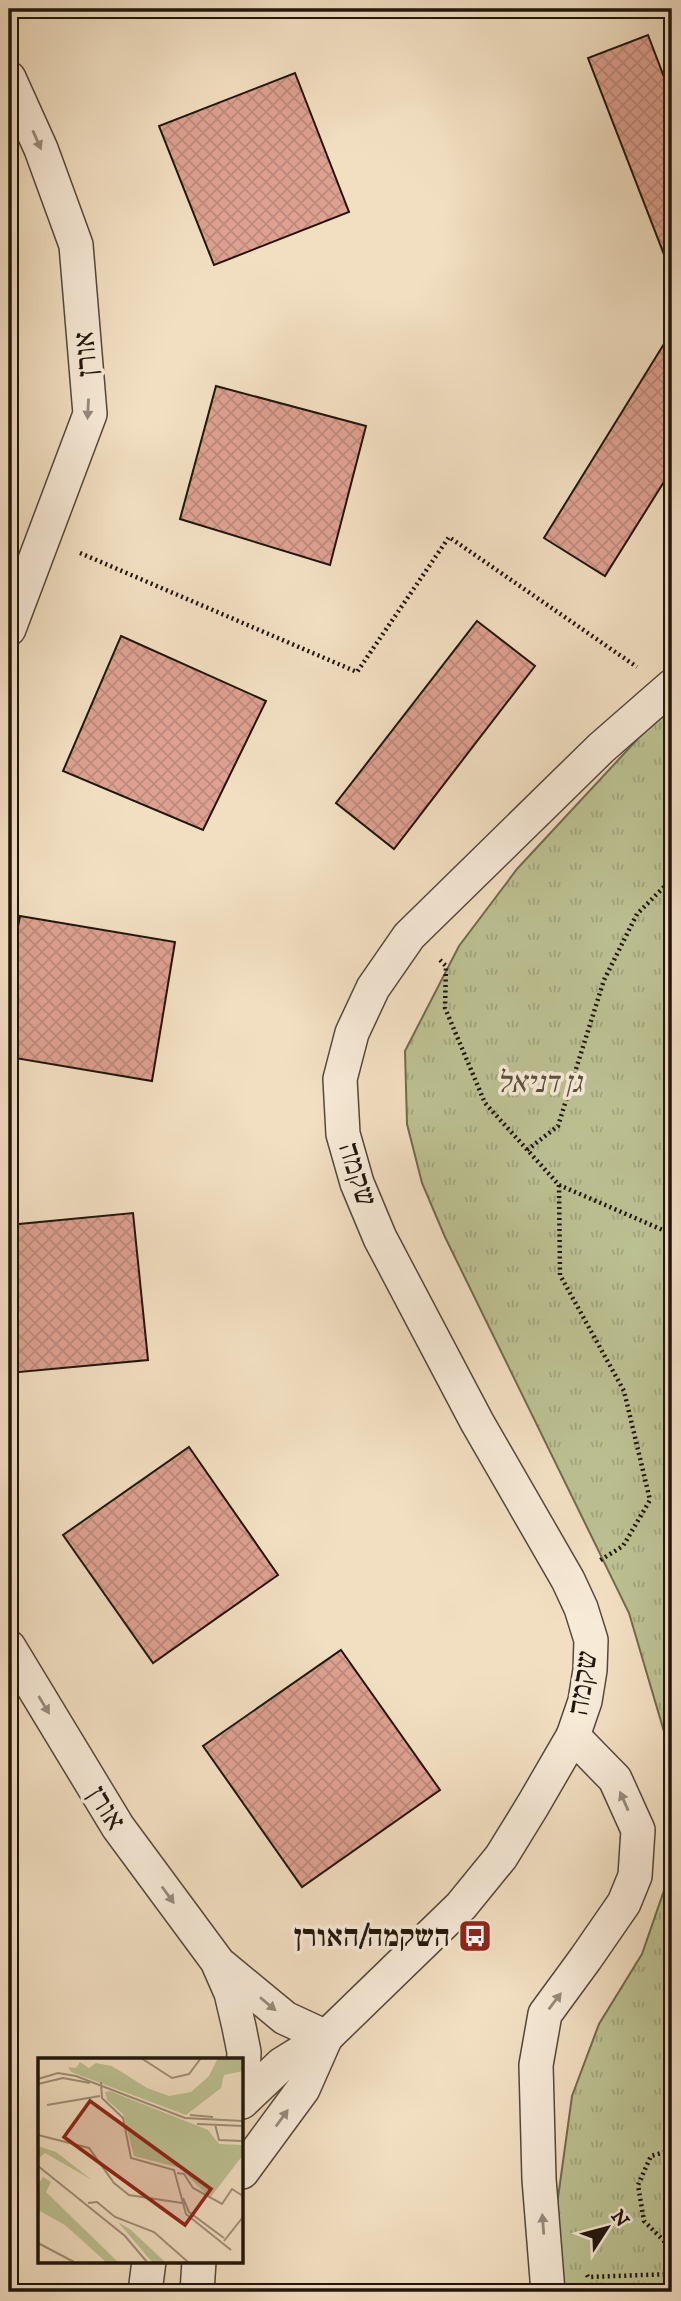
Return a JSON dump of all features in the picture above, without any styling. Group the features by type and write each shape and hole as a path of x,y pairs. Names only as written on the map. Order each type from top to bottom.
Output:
{"street":[{"name":"אורן","path":"9,78 41,149 76,245 90,414 9,629"},
{"name":"שקמה","path":"326,2038 461,1906 501,1857 573,1736 586,1701 591,1640 581,1608 568,1580 477,1422 380,1238 357,1183 343,1134 340,1079 352,1032 373,988 409,936 601,748 671,687"},
{"name":"אורן","path":"9,1647 118,1827 216,1961 231,1993 243,2058"},
{"name":"שקמה","path":"548,2292 539,2179 536,2065 545,2014 624,1903 635,1876 638,1830 615,1779 573,1736"},
{"name":"אורן","path":"216,1961 285,2018 326,2038"},
{"name":"אורן","path":"243,2100 282,2064 326,2038"},
{"path":"243,2171 303,2089 326,2038"},
{"name":"אורן","path":"243,2062 243,2088"},
{"path":"145,2292 149,2262"},
{"path":"197,2292 199,2262"}],"path":[{"path":"43,537 357,672 449,537 671,687"},
{"path":"527,1150 558,1126 604,980 637,914 672,879"},
{"path":"409,936 446,966 445,1009 485,1103 559,1185 672,1234"},
{"path":"559,1185 560,1275 624,1391 650,1500 623,1546"},
{"path":"582,2264 588,2277 670,2274 666,2244 643,2221 638,2185 651,2156 672,2150"}],"green space":[{"name":"גן דניאל","path":"672,702 672,2292 561,2292 557,2205 572,2096 599,2024 642,1954 670,1873 665,1735 629,1613 445,1237 422,1183 407,1124 405,1051 459,946 517,869"}],"building":[{"path":"648,35 672,98 672,270 588,58"},
{"path":"295,73 349,212 214,265 159,126"},
{"path":"672,331 672,469 605,576 544,538"},
{"path":"216,386 366,426 330,565 180,519"},
{"path":"477,621 535,666 394,849 336,803"},
{"path":"121,636 266,701 203,830 63,771"},
{"path":"20,916 175,942 152,1081 9,1057 9,973"},
{"path":"133,1213 148,1360 9,1373 9,1225"},
{"path":"189,1447 278,1575 153,1663 63,1535"},
{"path":"341,1650 440,1790 302,1887 203,1746"}],"place":[{"name":"השקמה/האורן","path":"475,1936"}]}
